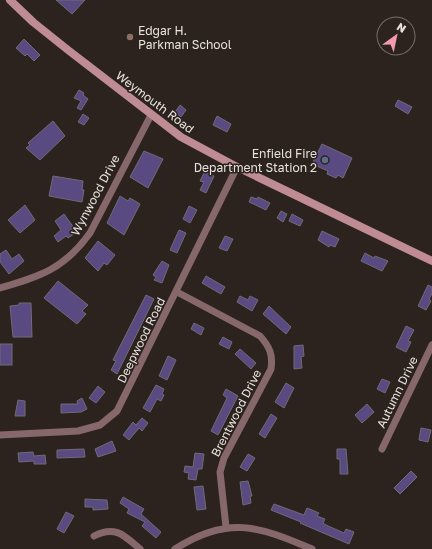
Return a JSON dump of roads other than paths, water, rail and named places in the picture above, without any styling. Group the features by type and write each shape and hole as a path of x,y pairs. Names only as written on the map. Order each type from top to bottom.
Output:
{"street":[{"name":"Weymouth Road","path":"10,0 32,22 150,115 200,149 432,261"},
{"name":"Wynwood Drive","path":"0,288 44,273 61,265 81,246 90,233 150,115"},
{"name":"Deepwood Road","path":"0,436 78,431 100,425 117,411 177,292 237,167"},
{"name":"Brentwood Drive","path":"177,292 260,336 268,345 272,356 271,369 224,458 220,472 226,527"},
{"name":"Autumn Drive","path":"382,449 432,345"},
{"path":"175,549 189,540 226,527 252,528 271,532 312,549"},
{"path":"94,536 104,531 112,530 127,538 140,549"}],"place":[{"name":"Edgar H. Parkman School","path":"130,37"},
{"name":"Enfield Fire Department Station 2","path":"325,160"}]}
